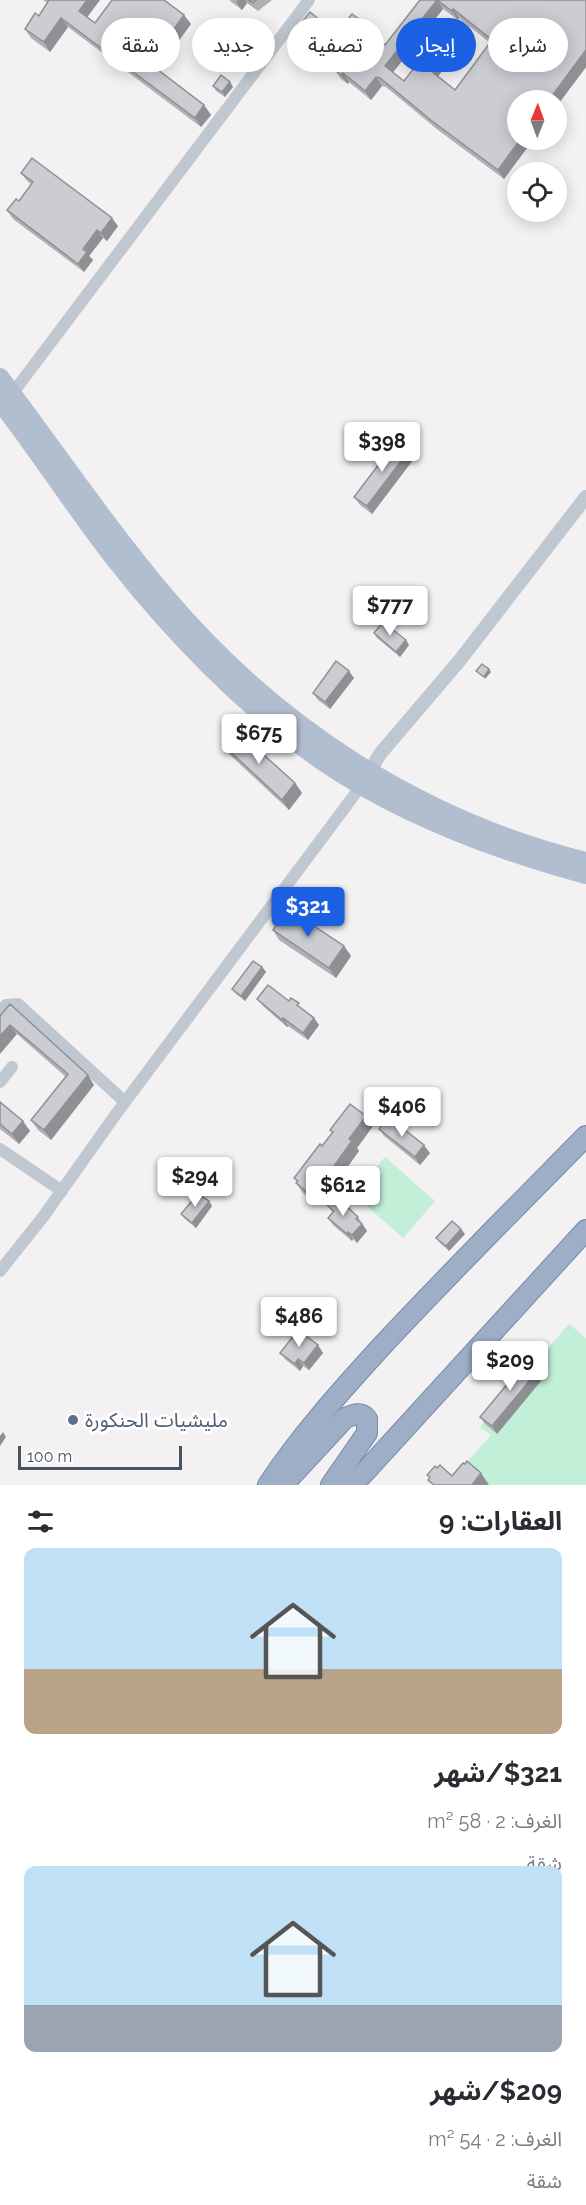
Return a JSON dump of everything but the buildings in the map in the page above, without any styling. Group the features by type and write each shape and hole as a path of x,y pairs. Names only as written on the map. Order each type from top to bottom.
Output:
{"highway":[{"path":"268,1485 291,1450 320,1414 426,1298 586,1136"},
{"path":"353,1485 586,1230"},
{"path":"283,1485 345,1418 355,1414 365,1416 367,1433 331,1485"}],"main road":[{"path":"0,377 4,402 114,559 225,681 286,733 320,759 365,779 486,830 546,851 586,861"},
{"path":"365,779 457,833 540,862 586,875"}],"street":[{"path":"4,402 309,0"},
{"path":"0,1271 62,1191 125,1102 365,779 381,754 453,669 586,497"},
{"path":"0,1011 6,1005 18,1004 125,1102"},
{"path":"0,1082 12,1067"},
{"path":"0,1149 62,1191"}],"green space":[{"path":"385,1157 435,1201 403,1238 353,1194"},
{"path":"569,1324 586,1338 586,1485 471,1485 457,1473 491,1435 480,1427"}],"place":[{"name":"مليشيات الحنكورة","path":"73,1420"}]}
